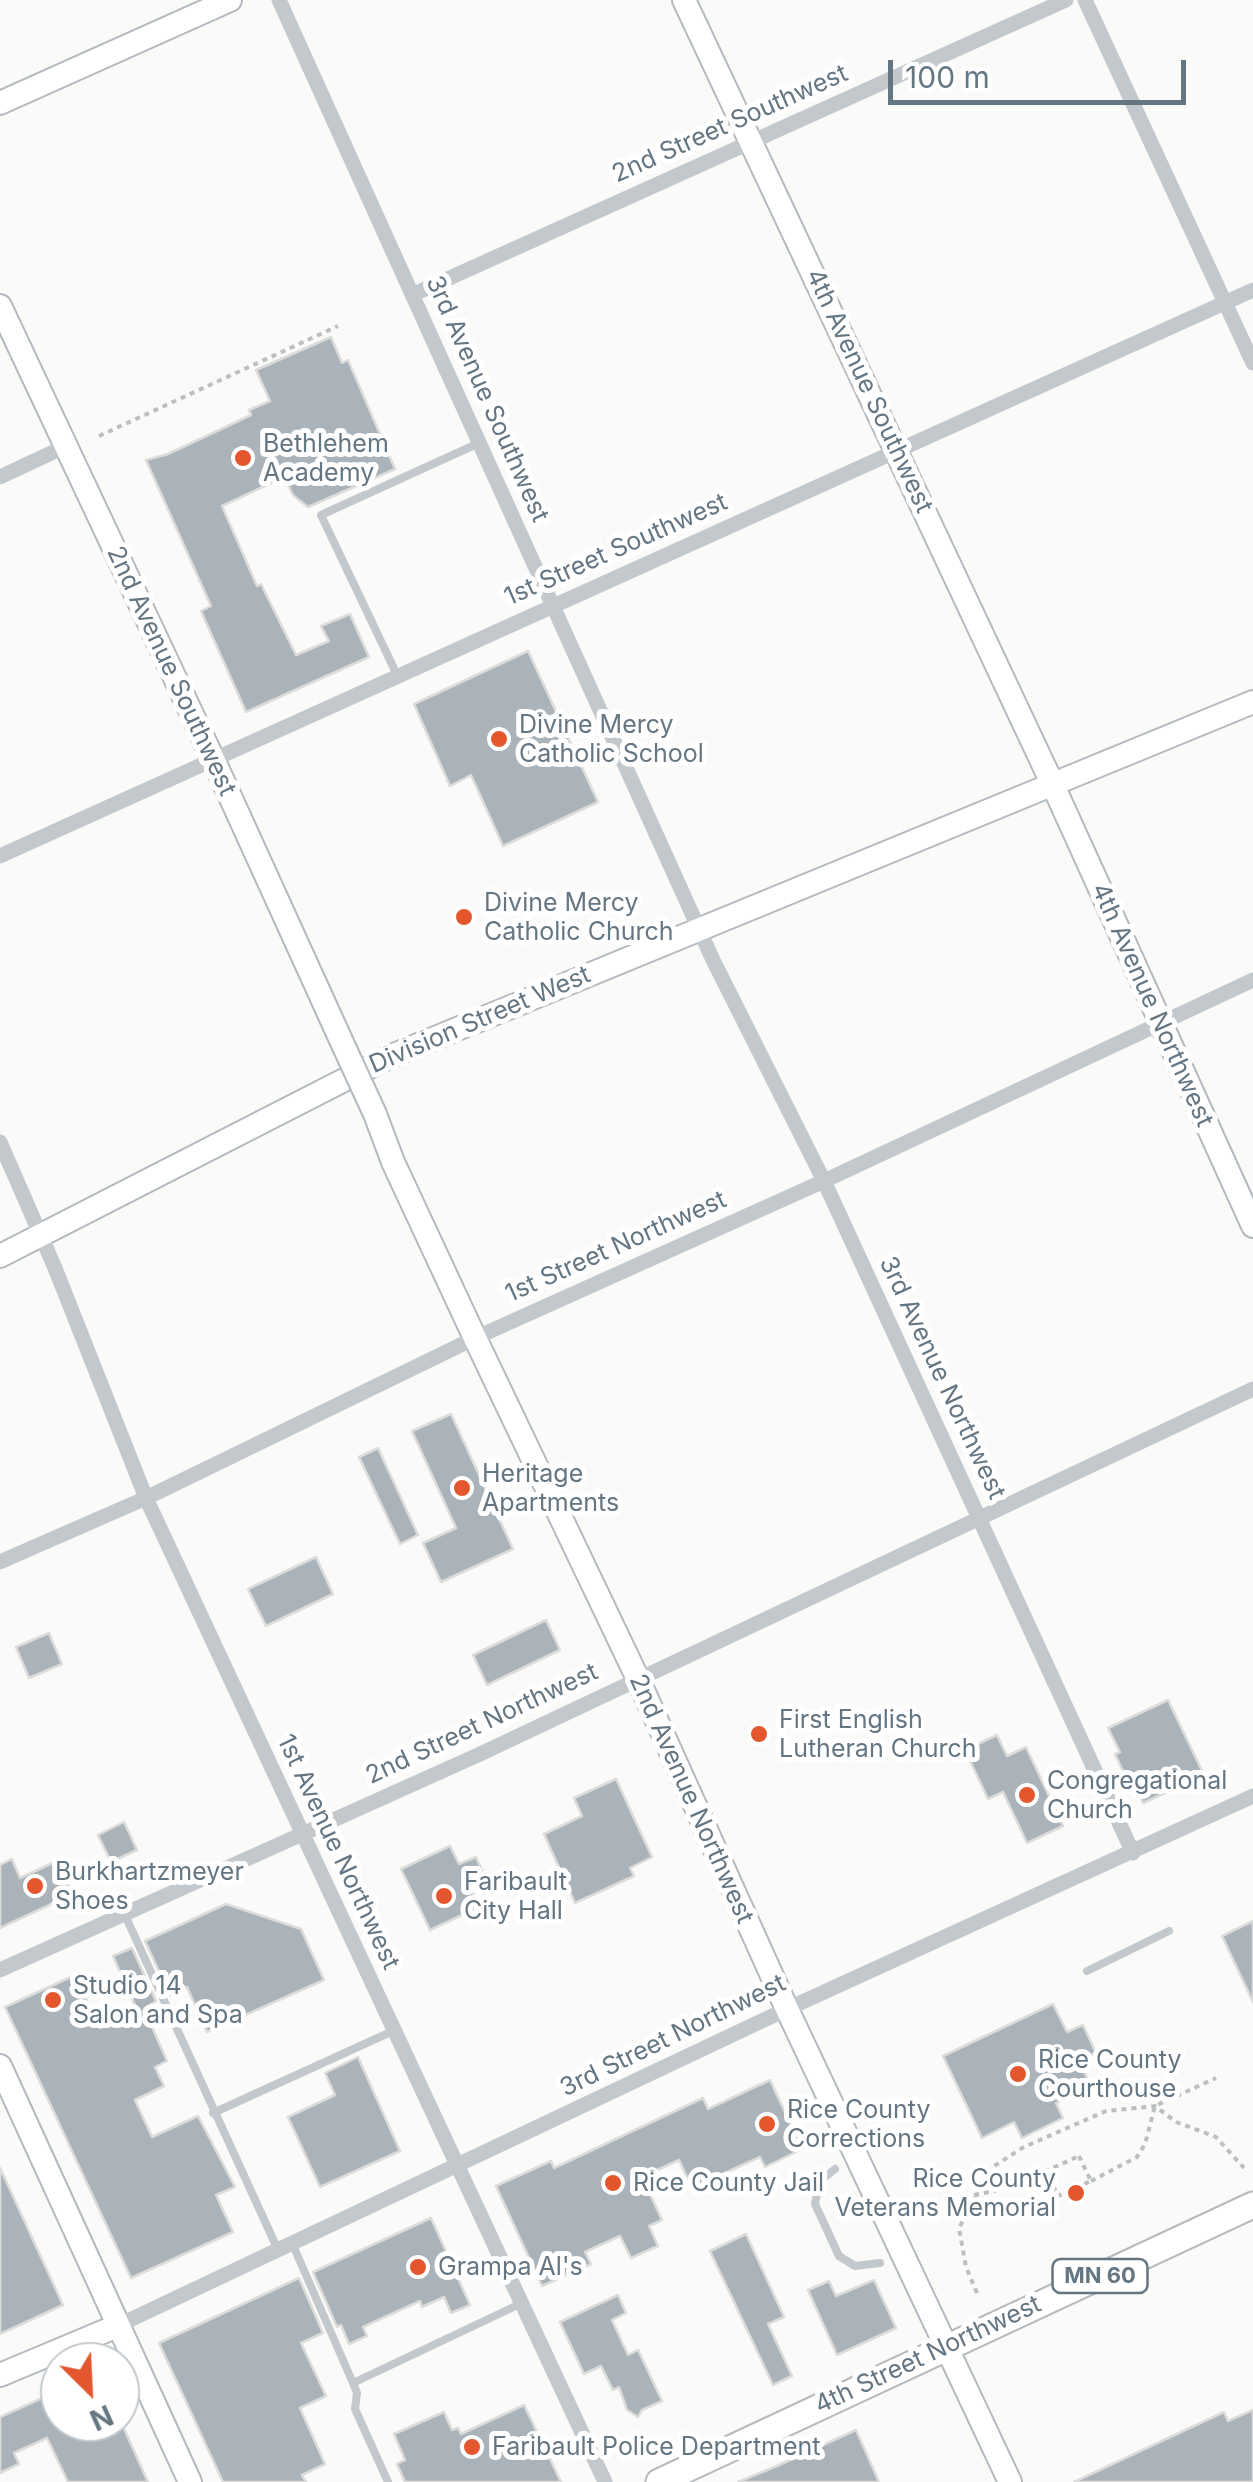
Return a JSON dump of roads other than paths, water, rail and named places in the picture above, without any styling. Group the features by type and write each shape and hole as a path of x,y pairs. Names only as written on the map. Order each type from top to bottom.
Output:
{"main road":[{"name":"4th Street Northwest","path":"659,2482 1253,2205"}],"street":[{"path":"0,103 230,0"},
{"name":"3rd Avenue Southwest","path":"279,0 698,928"},
{"name":"4th Avenue Southwest","path":"684,0 1052,783"},
{"name":"2nd Street Southwest","path":"414,294 1066,0"},
{"path":"1084,0 1253,363"},
{"name":"1st Street Southwest","path":"0,856 1253,290"},
{"name":"2nd Avenue Southwest","path":"0,306 376,1114"},
{"path":"0,476 64,447"},
{"name":"Division Street West","path":"0,1256 389,1057 1253,702"},
{"name":"4th Avenue Northwest","path":"1052,783 1253,1226"},
{"name":"3rd Avenue Northwest","path":"698,928 824,1182 1133,1852"},
{"name":"1st Street Northwest","path":"0,1562 146,1498 474,1338 824,1182 1253,980"},
{"name":"2nd Avenue Northwest","path":"376,1114 393,1162 474,1338 638,1679 786,2009 1010,2482"},
{"name":"1st Avenue Northwest","path":"0,1142 146,1498 606,2482"},
{"name":"2nd Street Northwest","path":"0,1970 638,1679 1253,1389"},
{"name":"3rd Street Northwest","path":"117,2326 786,2009 1253,1796"},
{"path":"0,2066 190,2482"},
{"path":"0,2375 117,2326"}],"lane":[{"path":"398,677 321,515 480,443"},
{"path":"124,1913 213,2112 353,2383 356,2408 388,2482"},
{"path":"1087,1971 1168,1931"},
{"path":"213,2112 392,2031"},
{"path":"835,2169 819,2182 815,2204 838,2256 855,2266 880,2263"},
{"path":"353,2383 520,2304"}],"place":[{"name":"Bethlehem Academy","path":"243,458"},
{"name":"Divine Mercy Catholic School","path":"499,739"},
{"name":"Divine Mercy Catholic Church","path":"464,917"},
{"name":"Heritage Apartments","path":"462,1488"},
{"name":"First English Lutheran Church","path":"759,1734"},
{"name":"Congregational Church","path":"1027,1795"},
{"name":"Burkhartzmeyer Shoes","path":"35,1886"},
{"name":"Faribault City Hall","path":"444,1896"},
{"name":"Studio 14 Salon and Spa","path":"53,2000"},
{"name":"Rice County Courthouse","path":"1018,2074"},
{"name":"Rice County Corrections","path":"767,2124"},
{"name":"Rice County Jail","path":"613,2183"},
{"name":"Rice County Veterans Memorial","path":"1076,2193"},
{"name":"Grampa Al's","path":"418,2267"},
{"name":"Faribault Police Department","path":"472,2447"}]}
